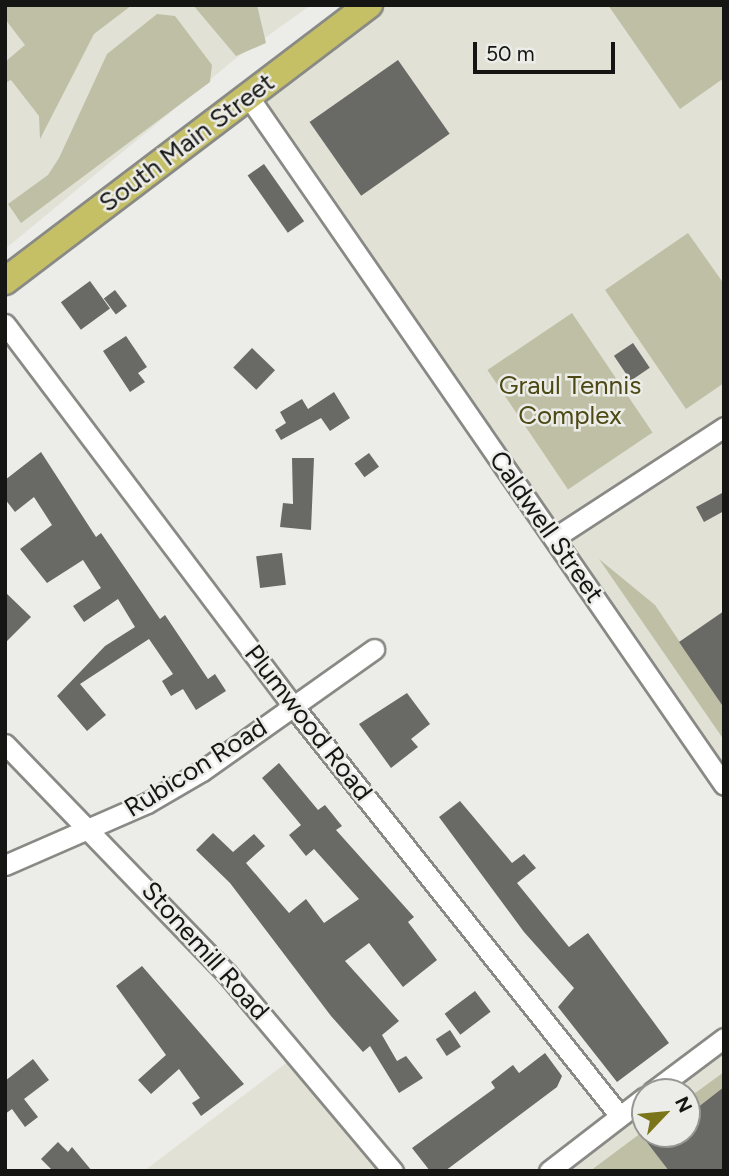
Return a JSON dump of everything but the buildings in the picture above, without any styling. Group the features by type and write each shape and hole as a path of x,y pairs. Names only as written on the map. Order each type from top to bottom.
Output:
{"main road":[{"name":"South Main Street","path":"5,281 369,5"}],"street":[{"name":"Caldwell Street","path":"248,96 724,785"},
{"name":"Plumwood Road","path":"5,324 293,706 620,1116"},
{"path":"554,538 724,427"},
{"name":"Rubicon Road","path":"5,865 92,828 209,766 374,649"},
{"name":"Stonemill Road","path":"5,744 92,828 264,1016 393,1171"},
{"path":"671,1078 724,1038"},
{"path":"549,1171 631,1108"}],"shaded area":[{"path":"5,5 311,5 235,59 5,249"},
{"path":"369,5 724,5 724,785 248,96"},
{"path":"724,1038 724,1171 557,1171 631,1112 631,1148 701,1148 701,1078 674,1078"},
{"path":"293,1058 383,1171 144,1171"}],"green space":[{"path":"5,5 132,5 94,34 40,139 39,116 11,80 5,83 5,62 25,45 5,19"},
{"path":"193,5 257,5 266,43 236,56"},
{"path":"608,5 724,5 724,78 680,109"},
{"path":"157,14 175,16 212,65 210,82 21,223 8,204 48,175 59,158 107,54"},
{"name":"Graul Tennis Complex","path":"688,233 724,284 724,383 686,409 605,290"},
{"name":"Graul Tennis Complex","path":"572,313 653,432 568,489 487,370"},
{"path":"599,559 655,605 724,708 724,740"},
{"path":"724,1072 724,1171 590,1171 631,1140 631,1148 701,1148 701,1089"}]}
